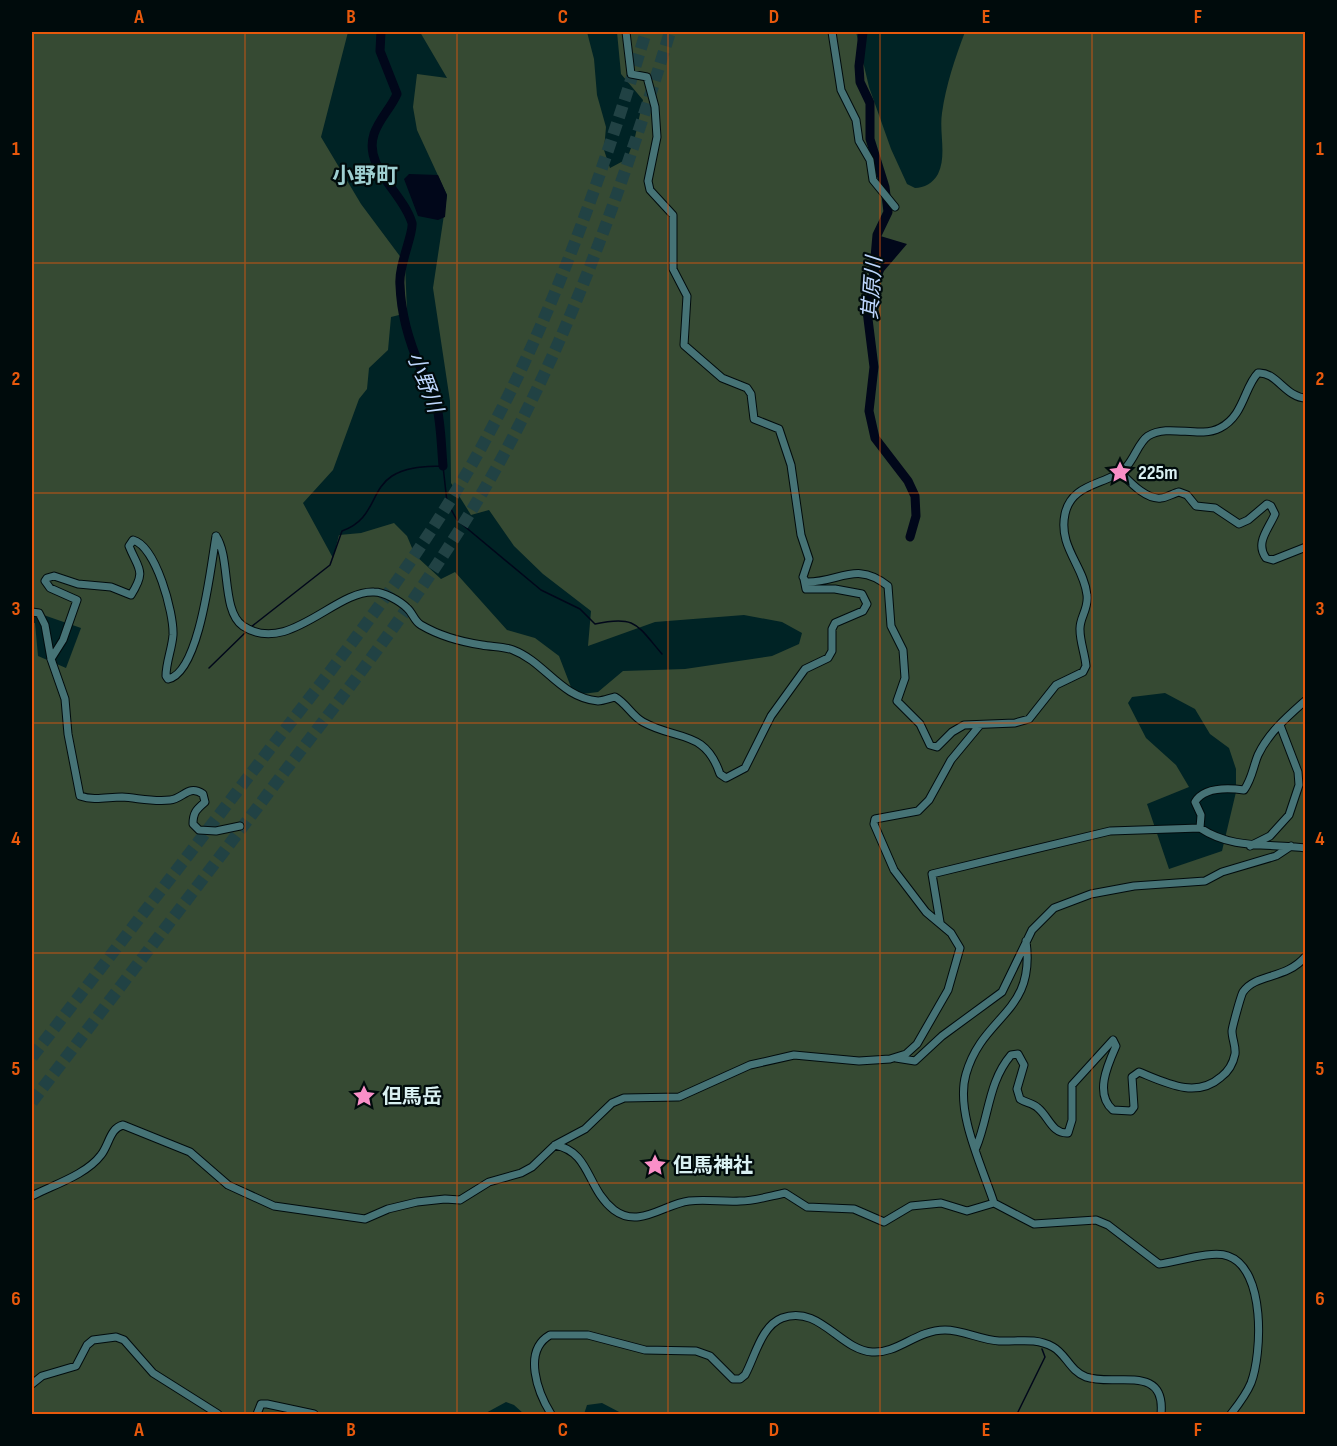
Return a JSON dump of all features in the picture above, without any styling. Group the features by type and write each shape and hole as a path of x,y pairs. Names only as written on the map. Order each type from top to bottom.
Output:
{"street":[{"path":"51,659 63,640 77,600 50,588 46,585 47,578 54,576 78,584 111,587 131,595 141,573 140,566 129,546 133,540 145,546 151,557 171,611 173,634 165,676 168,679 175,677 186,663 197,634 216,536 224,553 235,616 245,627 271,632 282,631 362,593 383,593 407,608 415,620 429,629 471,643 512,650 527,657 566,691 599,701 615,697 643,722 686,737 707,749 714,755 720,774 726,778 745,768 771,716 799,676 812,664 828,658 832,651 831,629 835,623 863,611 867,604 862,594 835,589 806,590 804,579 809,559 801,536 791,465 779,429 754,419 751,394 747,388 722,378 684,345 687,296 673,269 673,215 650,190 648,182 657,137 655,107 647,77 631,74 626,32"},
{"path":"832,32 841,90 856,120 859,141 870,160 873,180 895,207"},
{"path":"804,579 812,582 856,572 872,576 888,586 891,626 903,650 904,659 905,678 897,700 920,724 926,741 934,747 941,745 952,732 964,725 1015,723 1029,719 1056,685 1083,672 1086,666 1080,630 1088,595 1083,578 1066,547 1065,513 1074,497 1088,485 1120,472 1148,436 1171,431 1201,432 1220,428 1246,399 1252,378 1258,373 1268,375 1290,393 1305,398"},
{"path":"1120,472 1137,489 1154,497 1162,499 1179,492 1187,495 1196,506 1215,508 1239,524 1248,520 1267,504 1271,506 1275,514 1261,544 1261,550 1266,558 1273,560 1305,547"},
{"path":"32,612 41,616 51,659 64,699 80,796 88,800 121,797 173,800 187,790 197,790 203,794 205,802 195,811 193,817 193,824 199,830 237,829 240,826"},
{"path":"1200,828 1201,815 1195,802 1198,797 1216,790 1244,790 1251,780 1258,755 1280,725 1305,699"},
{"path":"896,1058 917,1044 948,990 960,948 940,921 926,912 894,870 874,824 875,819 918,811 929,800 951,760 980,725"},
{"path":"1250,846 1270,836 1288,815 1299,785 1298,772 1280,725"},
{"path":"940,921 932,874 1110,831 1200,828 1214,838 1250,846 1305,848"},
{"path":"32,1196 88,1167 101,1156 113,1132 123,1125 190,1152 228,1185 270,1204 353,1219 365,1219 388,1209 417,1202 460,1200 489,1182 521,1173 555,1145 585,1129 612,1103 624,1098 679,1098 719,1077 774,1058 794,1055 859,1061 896,1058 915,1061 951,1030 994,1000 1012,976 1026,941 1045,915 1065,903 1134,886 1205,881 1222,872 1276,856 1292,846"},
{"path":"1026,941 1028,963 1023,989 1016,1001 982,1038 966,1074 967,1124 994,1203 1034,1224 1096,1220 1108,1225 1159,1264 1224,1255 1236,1260 1251,1282 1257,1300 1259,1326 1251,1383 1231,1414"},
{"path":"975,1148 983,1131 993,1086 1011,1055 1018,1054 1022,1057 1024,1065 1017,1089 1020,1099 1038,1107 1055,1130 1065,1133 1068,1133 1072,1119 1072,1085 1113,1040 1116,1046 1108,1066 1104,1088 1104,1099 1113,1110 1131,1111 1134,1107 1132,1077 1139,1072 1174,1086 1191,1089 1213,1084 1232,1066 1235,1053 1232,1030 1244,991 1254,982 1290,971 1305,957"},
{"path":"555,1145 569,1148 580,1159 600,1197 616,1211 625,1215 652,1215 686,1201 737,1202 785,1193 807,1207 854,1209 884,1221 911,1206 941,1203 967,1211 994,1203"},
{"path":"551,1414 537,1388 535,1363 539,1346 550,1335 588,1335 645,1350 696,1351 710,1356 733,1379 745,1375 769,1328 783,1317 796,1316 813,1319 859,1349 871,1352 884,1352 925,1331 946,1330 993,1340 1025,1340 1050,1345 1081,1375 1099,1379 1135,1379 1158,1390 1161,1394 1161,1414"},
{"path":"32,1384 42,1376 76,1366 87,1345 93,1340 116,1337 124,1340 161,1379 218,1414"},
{"path":"256,1414 261,1404 314,1414"}],"green space":[{"path":"32,32 348,32 321,137 361,204 405,263 407,313 391,317 388,350 369,368 367,389 359,399 333,470 303,503 333,558 339,535 361,533 394,523 407,536 415,555 441,579 455,572 507,630 535,638 559,656 574,695 598,692 623,671 685,669 772,656 799,644 802,633 782,622 744,615 655,622 588,646 591,611 543,574 514,546 489,510 471,515 451,483 450,401 433,288 447,195 417,130 413,107 417,74 447,78 420,32 587,32 594,59 597,95 606,127 604,150 610,168 627,159 635,137 643,100 621,74 617,32 856,32 869,87 891,149 907,184 918,188 931,182 941,167 941,121 944,103 951,72 965,32 1305,32 1305,1414 623,1414 602,1403 587,1405 584,1414 524,1414 514,1405 506,1402 484,1414 32,1414 32,623 35,623 38,656 66,668 81,628 32,611","holes":["1165,693 1195,709 1210,734 1229,748 1236,769 1236,792 1222,851 1169,869 1147,804 1189,787 1176,765 1146,738 1128,703 1132,697"]}],"water":[{"path":"409,174 438,175 447,195 445,217 438,220 418,216 404,179"},
{"path":"877,235 907,244 884,271 875,292 872,291"}],"waterway":[{"name":"小野川","path":"381,32 380,51 397,94 376,129 372,146 379,169 401,201 412,223 400,277 402,307 413,349 435,398 440,423 443,466"},
{"name":"其原川","path":"863,32 859,66 860,82 870,103 870,139 885,187 888,212 877,235 872,291 867,311 874,367 869,411 875,438 908,481 915,496 916,516 910,537"},
{"path":"251,627 330,565 342,531 361,520 380,489 392,476 404,470 443,466 447,502 457,520 541,590 580,609 595,624 619,621 635,625 662,654"},
{"name":"小野川","path":"209,668 248,630"},
{"path":"1017,1414 1045,1357 1042,1349"}],"tunnel":[{"path":"32,1057 350,646 450,502 500,412 549,306 591,198 646,32"},
{"path":"32,1102 344,695 401,617 480,496 530,403 577,300 617,194 670,32"}],"place":[{"name":"225m","path":"1120,472"},
{"name":"但馬岳","path":"364,1096"},
{"name":"但馬神社","path":"655,1165"}],"district":[{"name":"小野町","path":"365,175"}]}
